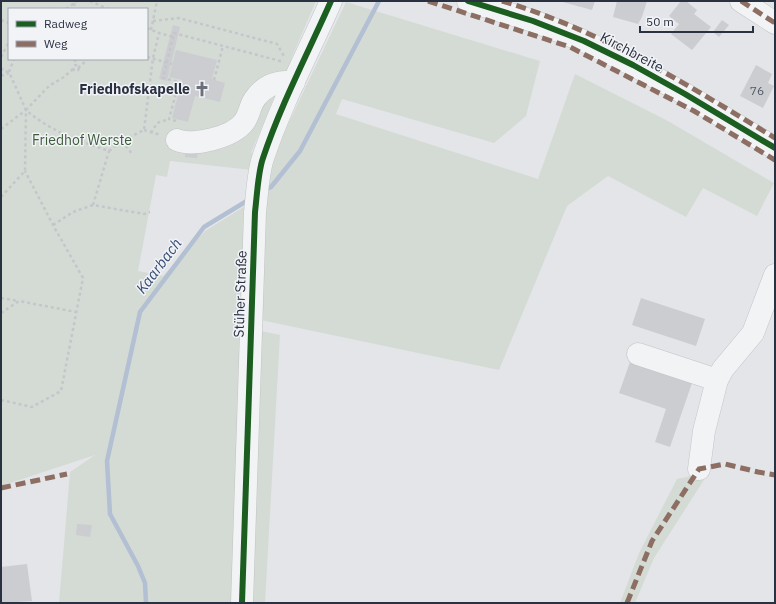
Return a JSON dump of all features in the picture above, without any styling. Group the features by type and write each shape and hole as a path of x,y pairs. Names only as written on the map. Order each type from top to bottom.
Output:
{"street":[{"name":"Stüher Straße","path":"242,603 255,212 258,186 262,159 287,96 331,1"},
{"name":"Kirchbreite","path":"468,1 533,21 584,41 634,65 679,90 775,148"},
{"path":"741,1 775,22"},
{"path":"179,131 183,142 202,141 232,132 244,122 254,100 263,90 282,81 294,82"},
{"path":"699,469 704,431 717,380 753,333 775,275"},
{"path":"638,354 717,380"}],"path":[{"path":"90,1 106,8"},
{"path":"151,30 157,1"},
{"path":"67,8 76,2"},
{"path":"153,21 179,18 277,44 284,56"},
{"path":"148,28 174,37"},
{"path":"93,205 109,151 122,141 144,130 153,58 159,33"},
{"path":"169,119 179,82 163,78 174,33 281,62"},
{"path":"1,57 8,44"},
{"path":"214,80 223,46"},
{"path":"148,57 172,64"},
{"path":"1,76 9,72 14,60"},
{"path":"1,129 26,110 50,86 73,69 75,60"},
{"path":"73,69 76,71 87,60"},
{"path":"75,65 78,68"},
{"path":"1,68 4,71 9,72 26,110 25,171 53,226 84,278 61,390 32,407 1,400"},
{"path":"26,110 74,140 109,151"},
{"path":"169,119 179,131"},
{"path":"151,133 157,123 169,119"},
{"path":"122,141 133,155"},
{"path":"1,197 25,171"},
{"path":"53,226 73,212 93,205 144,214 150,212"},
{"path":"1,298 76,312"},
{"path":"1,313 19,301"}],"green space":[{"name":"Friedhof Werste","path":"1,1 316,1 291,59 297,62 279,85 251,153 254,154 252,170 170,161 167,177 156,175 138,271 163,276 205,231 250,203 261,331 280,335 265,603 59,603 70,472 95,455 1,486"},
{"path":"346,2 540,61 526,116 494,143 342,99 336,114 538,179 575,74 668,121 774,183 757,216 703,188 686,217 608,176 567,206 499,370 256,319 271,160"},
{"path":"709,472 654,558 635,603 620,603 639,553 677,479"}],"building":[{"path":"559,1 595,1 592,10"},
{"path":"617,1 647,1 638,24 613,17"},
{"path":"681,1 686,1 697,10 694,14 711,27 692,50 671,34 679,24 669,16"},
{"path":"722,20 729,25 719,37 713,32"},
{"path":"173,25 180,27 167,81 159,79"},
{"name":"Friedhofskapelle","path":"176,50 217,60 212,79 225,83 220,102 195,96 188,122 172,118 182,80 169,77"},
{"path":"756,65 772,74 768,83 774,86 763,108 740,96"},
{"path":"186,149 198,150 197,158 185,157"},
{"path":"641,298 705,319 696,346 632,325"},
{"path":"630,362 692,383 670,447 655,442 666,409 619,393"},
{"path":"77,524 92,525 90,537 76,535"},
{"path":"27,564 32,601 1,603 1,567"}],"waterway":[{"name":"Kaarbach","path":"263,191 271,187 300,151 379,1"},
{"name":"Kaarbach","path":"146,603 145,583 138,566 110,514 107,461 140,312 204,227 250,199"}],"marked path":[{"path":"428,1 570,47 694,111 775,160"},
{"path":"502,1 574,27 643,60 775,138"},
{"path":"741,1 775,23"},
{"path":"627,603 652,541 699,469 725,464 775,475"},
{"path":"1,488 67,474"}],"cycle path":[{"path":"242,603 255,212 259,177 261,164 278,118 331,1"},
{"path":"468,1 533,21 584,41 633,65 685,94 775,148"}],"place":[{"name":"Friedhofskapelle","path":"202,89"}]}
